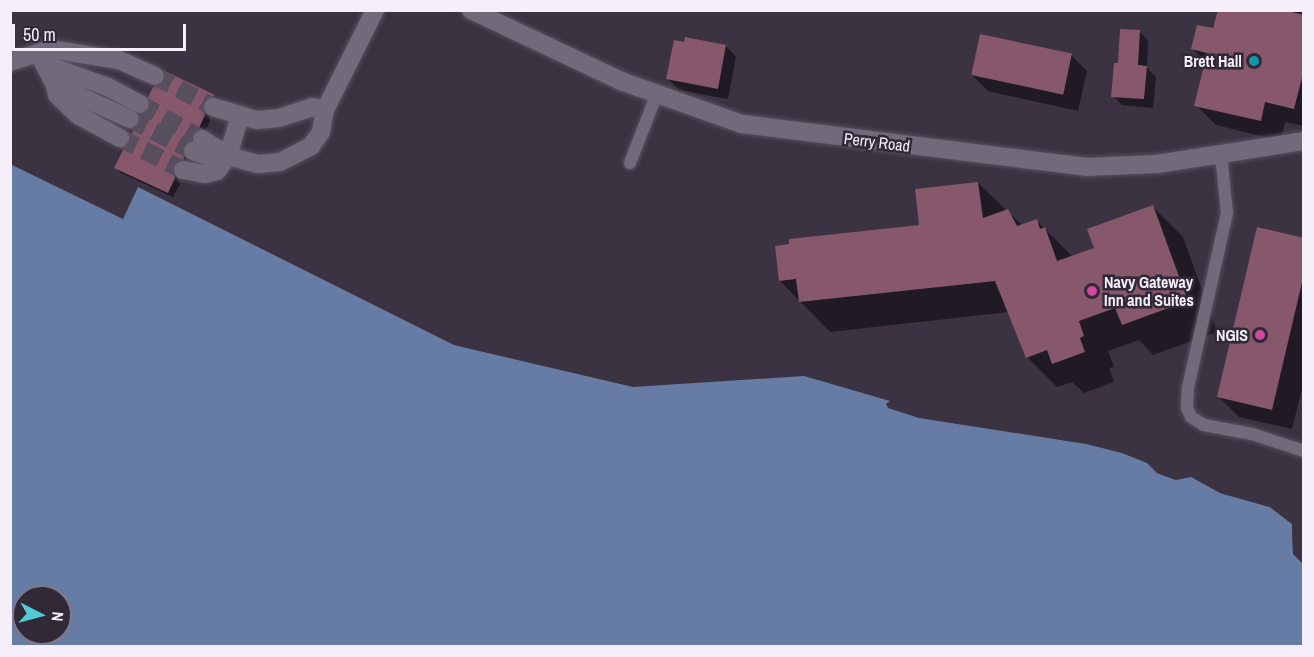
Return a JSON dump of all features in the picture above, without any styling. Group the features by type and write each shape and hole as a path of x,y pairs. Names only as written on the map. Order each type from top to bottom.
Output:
{"street":[{"path":"198,145 258,164 280,162 312,146 321,132 325,110 375,10"},
{"name":"Perry Road","path":"471,10 656,96 742,124 1086,166 1157,164 1304,141"},
{"path":"10,62 41,58 50,50 118,60 155,76"},
{"path":"41,58 55,85 57,95 78,115 120,138"},
{"path":"41,58 131,106"},
{"path":"131,106 136,68"},
{"path":"55,85 131,106"},
{"path":"213,107 257,120 279,118 312,107 325,110"},
{"path":"183,170 206,174 217,171 228,156 240,116"}],"lane":[{"path":"630,163 656,96"},
{"path":"1221,155 1227,213 1188,388 1186,408 1191,417 1204,425 1252,434 1304,451"}],"water":[{"path":"10,164 123,219 138,187 454,345 633,387 804,376 890,401 892,407 954,423 1092,441 1144,457 1157,473 1176,480 1191,472 1220,493 1270,507 1292,524 1293,554 1303,561 1303,646 11,646"}],"pier":[{"path":"890,401 894,405 955,420 1101,440 1145,454 1159,470 1176,477 1192,470 1222,491 1272,504 1294,521 1296,553 1304,558 1303,564 1293,554 1292,524 1270,507 1220,493 1191,477 1176,480 1157,473 1147,463 1122,453 1086,444 919,418 888,408 886,404"}],"building":[{"name":"Brett Hall","path":"1218,10 1284,10 1304,15 1304,70 1294,109 1265,102 1261,121 1194,106 1207,53 1191,49 1197,25 1213,28"},
{"path":"1120,29 1140,30 1138,65 1147,66 1144,99 1111,97 1114,63 1118,63"},
{"path":"980,34 1072,54 1063,95 971,75"},
{"path":"685,37 726,45 718,89 666,79 674,40 684,42"},
{"path":"165,71 215,95 202,103 205,115 199,128 192,133 191,140 183,147 184,159 174,163 172,169 175,178 168,193 114,168 124,148 130,143 133,130 140,124 140,115 150,109 148,97 153,87 165,81"},
{"name":"Navy Gateway Inn and Suites","path":"978,182 983,218 1008,209 1017,226 1037,219 1040,229 1045,227 1057,261 1094,248 1087,229 1153,205 1188,301 1122,325 1115,308 1079,321 1084,336 1080,338 1085,352 1052,364 1047,350 1026,358 995,281 799,302 796,279 779,281 775,246 789,244 789,239 919,225 915,189"},
{"name":"NGIS","path":"1257,227 1304,238 1304,274 1272,410 1217,397"}],"tunnel":[{"path":"155,76 213,107"},
{"path":"140,104 202,139"},
{"path":"130,119 193,151"},
{"path":"120,138 183,170"}],"place":[{"name":"Brett Hall","path":"1254,61"},
{"name":"Navy Gateway Inn and Suites","path":"1092,291"},
{"name":"NGIS","path":"1260,335"}]}
